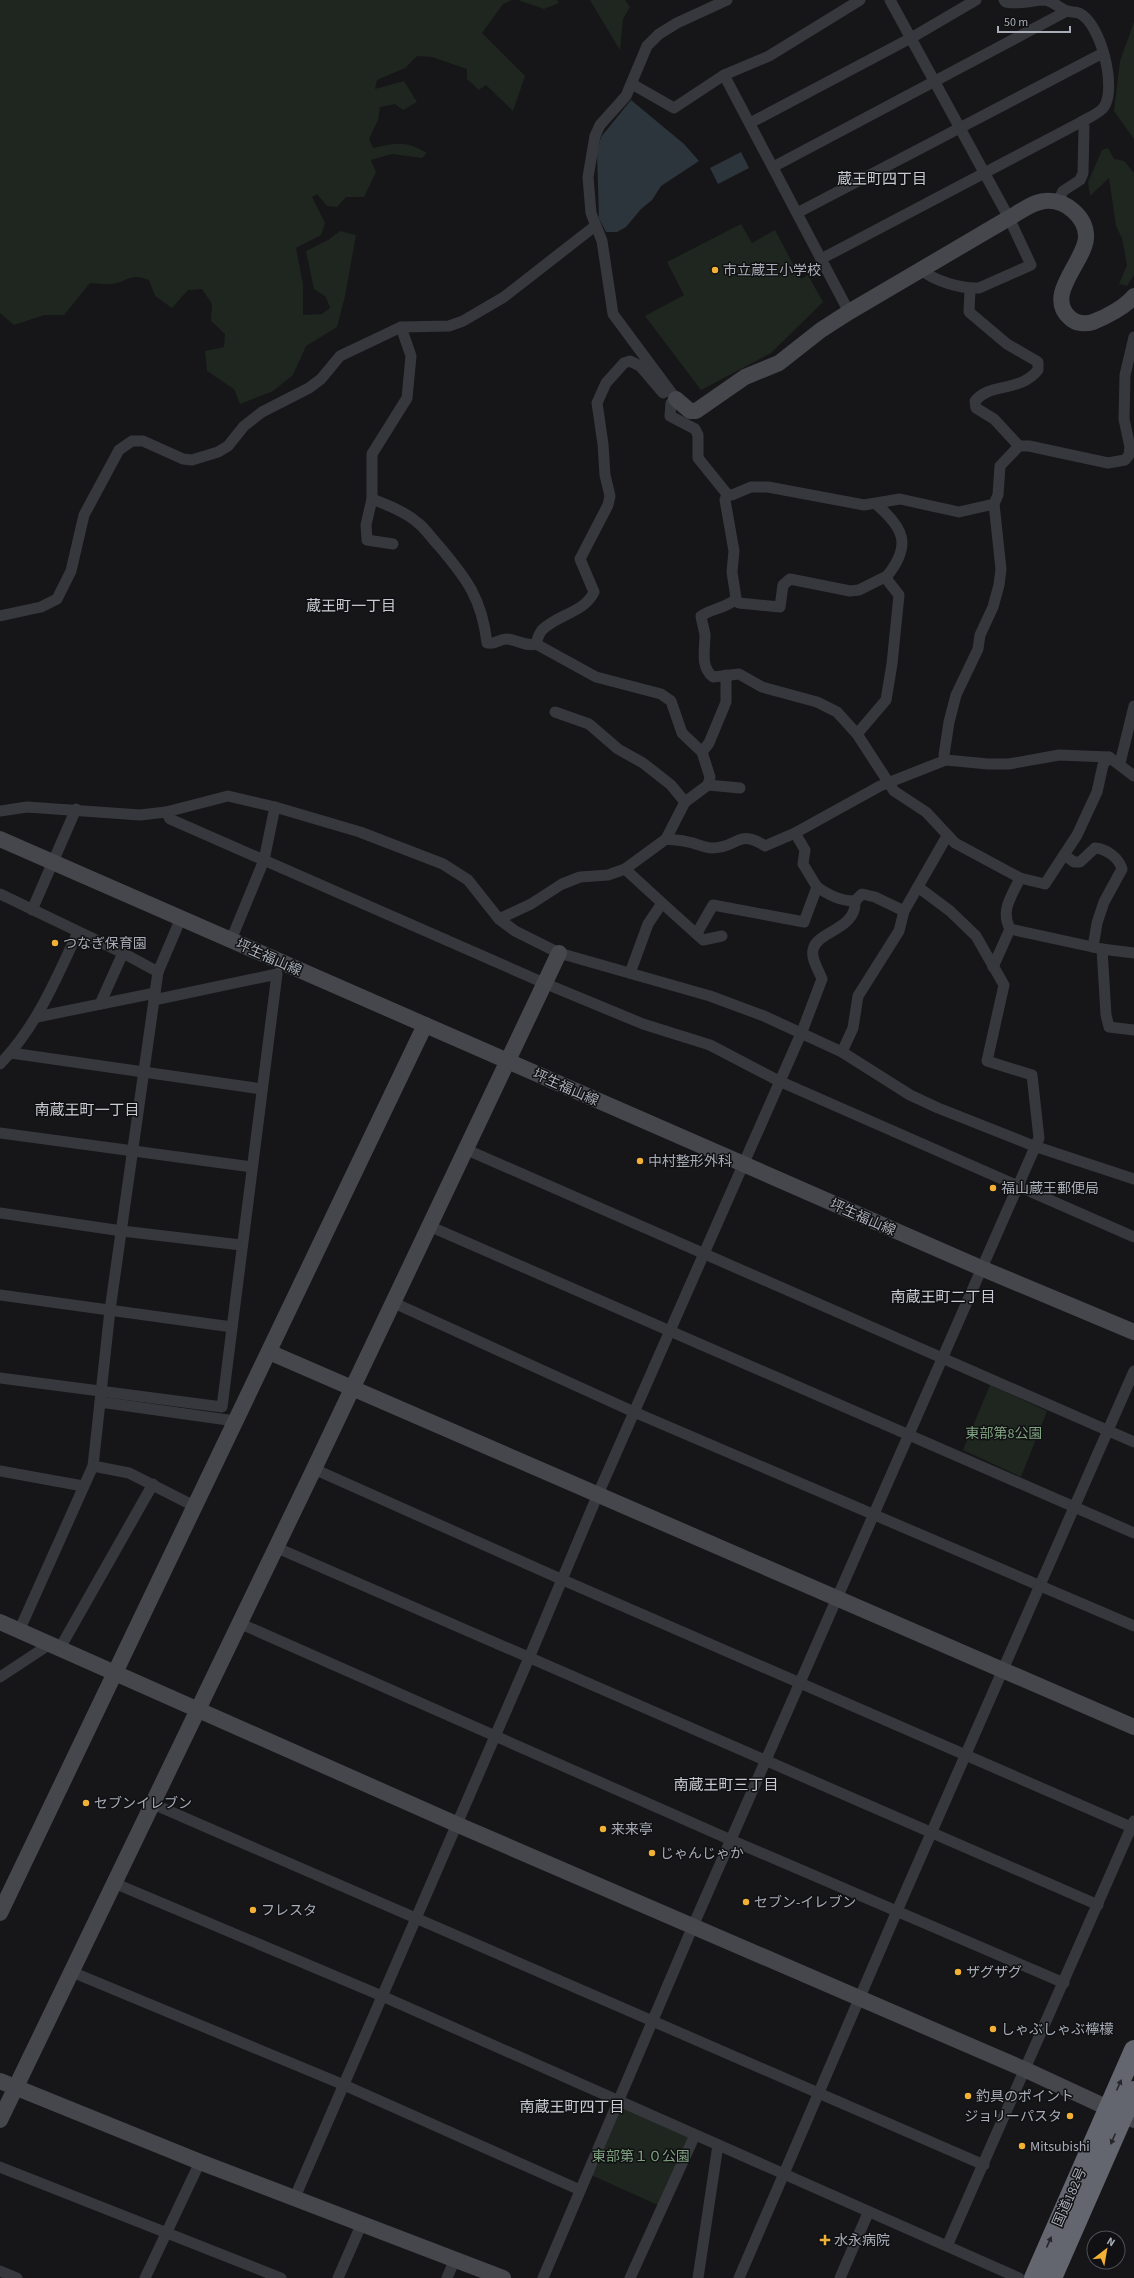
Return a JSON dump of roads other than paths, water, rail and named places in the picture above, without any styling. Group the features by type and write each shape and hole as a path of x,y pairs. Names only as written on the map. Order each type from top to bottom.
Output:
{"highway":[{"name":"国道182号","path":"1052,2278 1122,2114 1134,2050"},
{"name":"国道182号","path":"1034,2278 1134,2091"}],"street":[{"path":"727,0 677,23 659,34 647,46 640,59 632,84 626,96 600,125 595,136 588,177 591,213 602,242 613,314 673,401 670,416 695,429 698,435 698,458 727,494 732,495 751,487 768,486 864,505 900,499 959,512 994,504"},
{"path":"632,84 674,108 724,75 769,56 860,0"},
{"path":"890,0 1009,218 1031,265 978,288 970,289 928,276 921,269"},
{"path":"750,123 911,38 976,0"},
{"path":"821,259 985,174 1082,122 1104,108 1109,95 1110,80 1099,38 1090,24 1080,14 1067,11 1046,0 1034,0 1019,4 1004,0"},
{"path":"773,167 1067,11"},
{"path":"797,213 1103,53"},
{"path":"724,75 849,312"},
{"path":"1056,203 1063,191 1080,180 1083,173 1084,127 1082,122"},
{"path":"536,644 541,631 551,623 582,607 590,600 594,592 580,559 608,505 610,496 605,475 603,444 597,403 601,390 624,363 634,361 673,401 690,411 696,411 745,377 779,363 821,330 849,312 1009,218 1035,204 1046,201 1056,203 1077,213 1083,223 1086,237 1083,250 1061,295 1064,314 1073,321 1089,323 1105,318 1134,296"},
{"path":"0,616 41,607 57,599 71,571 84,515 119,450 132,441 143,441 183,459 192,460 218,452 228,446 244,426 262,412 309,388 321,379 340,356 402,327 449,326 463,321 504,297 595,226"},
{"path":"970,289 969,312 1007,344 1038,362 1038,370 1032,378 1016,386 988,391 981,394 975,400 976,408 994,419 1020,446"},
{"path":"393,544 368,540 366,524 372,499 372,454 407,398 411,356 402,327"},
{"path":"946,760 944,755 949,722 956,696 978,649 980,635 993,607 1002,569 994,504 998,495 1000,466 1020,446 1029,446 1108,463 1125,460 1129,455 1130,446 1124,419 1125,376 1134,337"},
{"path":"727,494 725,500 734,551 732,572 736,598 734,601"},
{"path":"372,499 418,523 464,575 478,603 485,626 487,643 492,645 506,639 530,646 536,644 596,677 661,694 671,701 682,733 702,752 710,777 708,785 685,802 666,839 625,869 608,875 580,877 562,884 531,904 499,919"},
{"path":"876,504 897,525 903,544 899,561 887,576 859,590 850,591 790,579 783,585 780,607 738,603 734,601 710,610 701,616 705,634 703,652 708,673 713,677 739,674 776,692 817,702 837,712 857,734 894,791 926,812 955,843 1020,878 1046,884 1077,835 1097,792 1103,765 1110,757"},
{"path":"857,734 886,700 892,664 899,595 888,581 887,576"},
{"path":"702,752 709,743 726,702 726,675"},
{"path":"1120,763 1134,706"},
{"path":"555,712 589,724 618,749 643,763 671,785 685,802"},
{"path":"666,839 688,842 711,848 721,847 745,837 753,838 765,846 795,833 823,816 888,783 946,760 988,764 1009,764 1059,754 1110,757 1120,763 1134,776"},
{"path":"708,785 740,788"},
{"path":"0,811 28,807 76,809 140,815 166,812 228,796 275,807 360,832 443,864 468,880 499,919 515,932 559,953 710,996 764,1016 842,1052 910,1095 1034,1146 1134,1179"},
{"path":"231,940 264,860 275,807"},
{"path":"32,910 76,809"},
{"path":"166,812 170,819 544,983 643,1024 710,1045 779,1081 1134,1237"},
{"path":"795,833 805,850 803,864 817,887 832,897 855,901"},
{"path":"842,1052 853,1028 858,996 899,931 904,911 947,836"},
{"name":"坪生福山線","path":"0,839 981,1268 1134,1332"},
{"path":"1064,855 1074,862 1080,862 1095,848 1099,848 1115,856 1120,862 1122,869 1104,902 1097,923 1098,948 1106,1015 1110,1027 1134,1030"},
{"path":"625,869 703,940 722,936"},
{"path":"1010,929 1005,919 1005,912 1020,878"},
{"path":"697,933 713,905 804,922 817,887"},
{"path":"543,2278 693,1926 838,1598 1034,1146 1039,1138 1032,1075 987,1061 1004,985 976,936 950,911 918,887"},
{"path":"0,894 123,953 158,972"},
{"path":"295,2197 822,979 814,958 813,950 816,943 849,921 855,906 855,901 862,894 875,897 904,911"},
{"path":"630,973 648,924 662,903"},
{"path":"19,1631 93,1466 110,1310 158,972 181,918"},
{"path":"1010,929 1098,948 1134,953"},
{"path":"993,967 1010,929"},
{"path":"0,1064 11,1053 37,1017 49,996 78,932"},
{"path":"100,1004 123,953"},
{"path":"0,2120 352,1390 392,1302 559,953"},
{"path":"37,1017 100,1004 154,997 277,974 241,1245 222,1407 100,1397"},
{"path":"0,1913 426,1025"},
{"path":"11,1053 262,1089"},
{"path":"0,1133 252,1167"},
{"path":"465,1149 941,1359 1134,1442"},
{"path":"0,1213 122,1231 241,1245"},
{"path":"429,1226 908,1436 1134,1533"},
{"path":"0,1295 232,1327"},
{"path":"392,1302 634,1412 873,1516 1134,1626"},
{"path":"269,1352 352,1390 598,1494 1134,1727"},
{"path":"739,2278 785,2175 818,2093 860,1999 896,1911 1004,1671 1134,1371"},
{"path":"0,1378 235,1421"},
{"path":"93,1466 129,1473 194,1506"},
{"path":"314,1469 562,1580 800,1682 966,1756 1133,1824 1026,2070 947,2246"},
{"path":"0,1471 83,1486"},
{"path":"0,1677 55,1646 153,1484"},
{"path":"275,1547 1098,1905"},
{"path":"0,1622 456,1824 1026,2070 1122,2114"},
{"path":"239,1623 731,1840 1064,1982"},
{"path":"153,1804 984,2165"},
{"path":"114,1883 382,1996 868,2213 1019,2278"},
{"path":"72,1972 344,2085 580,2190"},
{"path":"0,2081 200,2162 504,2278"},
{"path":"630,2278 695,2135"},
{"path":"698,2278 718,2146"},
{"path":"145,2278 200,2162"},
{"path":"0,2167 166,2234 281,2278"},
{"path":"840,2278 868,2213"},
{"path":"338,2278 362,2223"},
{"path":"447,2278 455,2259"},
{"path":"0,2271 17,2278"}],"place":[{"name":"市立蔵王小学校","path":"715,270"},
{"name":"つなぎ保育園","path":"55,943"},
{"name":"中村整形外科","path":"640,1161"},
{"name":"福山蔵王郵便局","path":"993,1188"},
{"name":"セブンイレブン","path":"86,1803"},
{"name":"来来亭","path":"603,1829"},
{"name":"じゃんじゃか","path":"652,1853"},
{"name":"セブン-イレブン","path":"746,1902"},
{"name":"フレスタ","path":"253,1910"},
{"name":"ザグザグ","path":"958,1972"},
{"name":"しゃぶしゃぶ檸檬","path":"993,2029"},
{"name":"釣具のポイント","path":"968,2096"},
{"name":"ジョリーパスタ","path":"1070,2116"},
{"name":"Mitsubishi","path":"1022,2146"},
{"name":"水永病院","path":"825,2240"}],"district":[{"name":"蔵王町四丁目","path":"882,179"},
{"name":"蔵王町一丁目","path":"351,606"},
{"name":"南蔵王町一丁目","path":"87,1110"},
{"name":"南蔵王町二丁目","path":"943,1297"},
{"name":"南蔵王町三丁目","path":"726,1785"},
{"name":"南蔵王町四丁目","path":"572,2107"}],"park label":[{"name":"東部第8公園","path":"1004,1433"},
{"name":"東部第１０公園","path":"641,2156"}]}
